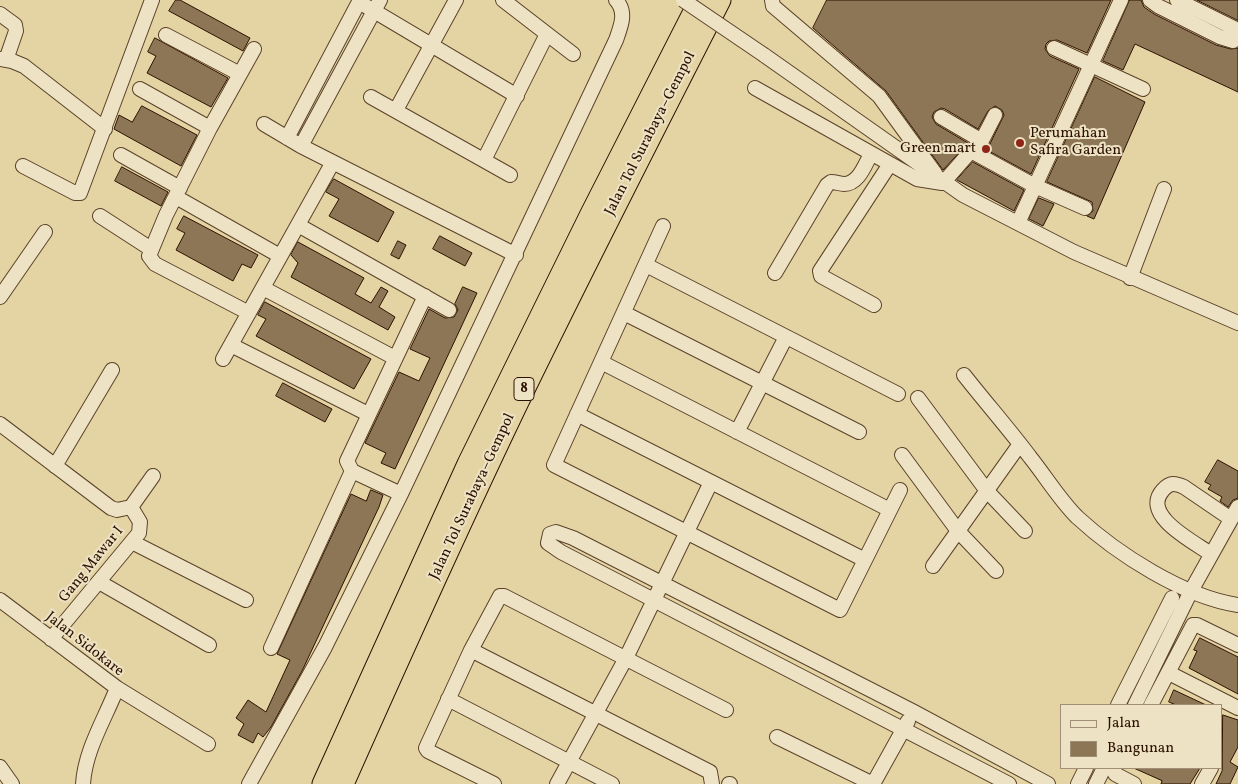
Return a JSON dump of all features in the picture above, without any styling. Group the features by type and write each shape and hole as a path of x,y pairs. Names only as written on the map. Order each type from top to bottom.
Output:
{"highway":[{"name":"Jalan Tol Surabaya–Gempol","path":"323,784 468,464 587,222 700,0"},
{"name":"Jalan Tol Surabaya–Gempol","path":"342,784 519,399 720,0"}],"street":[{"path":"23,166 78,194 105,129 152,0"},
{"path":"396,110 456,0"},
{"path":"503,0 573,54"},
{"path":"249,784 325,647 516,255 616,40 622,22 622,13 616,0"},
{"path":"683,0 764,55 943,183 1018,224 1130,278 1238,323"},
{"path":"772,0 773,6 879,96 943,183"},
{"path":"1018,224 1121,0"},
{"path":"1150,0 1158,6 1220,37 1233,41 1238,37"},
{"path":"1176,0 1238,30"},
{"path":"287,138 360,1 377,5 432,46 517,96"},
{"path":"301,146 377,5"},
{"path":"0,14 16,25 16,31 3,59 24,66 105,129"},
{"path":"484,160 547,34"},
{"path":"166,35 240,74"},
{"path":"1054,48 1143,89"},
{"path":"249,313 155,264 149,256 150,249 210,128 254,49"},
{"path":"755,88 917,179 943,183"},
{"path":"140,89 210,128"},
{"path":"371,97 510,175"},
{"path":"943,183 968,153 979,147 995,114"},
{"path":"941,117 979,147 1035,186 1085,208"},
{"path":"264,124 301,146 516,255"},
{"path":"774,273 827,185 832,182 844,184 853,182 871,154"},
{"path":"121,155 280,256"},
{"path":"223,359 333,162"},
{"path":"874,305 828,282 821,276 820,271 890,164"},
{"path":"1130,278 1164,189"},
{"path":"100,216 150,249"},
{"path":"298,225 449,310"},
{"path":"663,226 554,465 840,610 900,490"},
{"path":"0,297 45,232"},
{"path":"646,265 898,394"},
{"path":"263,288 395,358"},
{"path":"401,494 352,471 347,461 348,455 425,296"},
{"path":"624,312 859,432"},
{"path":"736,432 786,337"},
{"path":"231,345 368,414"},
{"path":"601,362 890,510"},
{"path":"55,466 112,370"},
{"path":"964,375 1020,444 1064,503 1083,522 1128,555 1191,591 1217,602 1238,605"},
{"path":"918,398 987,491 1025,531"},
{"path":"577,414 865,560"},
{"path":"0,424 101,501 117,510 131,506 153,476"},
{"path":"933,566 1020,444"},
{"path":"902,454 958,530 996,571"},
{"path":"270,648 352,471"},
{"path":"557,784 626,658 711,482"},
{"path":"1136,704 1178,621 1191,591 1234,513 1176,483 1168,484 1160,493 1157,504 1158,513 1167,522 1211,554"},
{"name":"Gang Mawar I","path":"51,639 132,542 141,526 131,506"},
{"path":"1009,784 561,552 548,543 550,534 556,532 573,538 914,712 1048,784"},
{"path":"132,542 246,600"},
{"path":"98,582 209,645"},
{"path":"494,784 428,751 427,744 497,599 504,596 726,710"},
{"path":"1119,704 1172,598"},
{"name":"Jalan Sidokare","path":"5,604 117,688 88,755 84,784"},
{"path":"1152,704 1193,625 1197,625 1238,645"},
{"path":"471,650 710,772 712,784"},
{"path":"1169,674 1238,708"},
{"path":"117,688 208,744"},
{"path":"448,699 612,784"},
{"path":"777,737 873,784 903,728 914,712"},
{"path":"1,769 12,784"},
{"path":"1078,784 1086,769"},
{"path":"1202,784 1210,769"},
{"path":"1096,784 1112,773 1134,784"}],"building":[{"path":"176,0 180,0 250,38 243,51 169,11"},
{"path":"827,0 1111,0 1087,53 1057,40 1049,41 1046,44 1045,49 1050,56 1079,69 1031,174 987,150 1004,115 1002,110 995,106 988,111 978,129 945,109 941,108 934,112 932,117 936,124 968,143 943,170 886,91 813,28"},
{"path":"1130,0 1141,0 1144,7 1154,14 1216,45 1231,49 1238,48 1238,92 1135,44 1123,70 1103,61"},
{"path":"1197,0 1238,0 1238,20"},
{"path":"155,38 228,78 211,107 147,73 156,56 148,52"},
{"path":"1095,77 1145,102 1094,219 1087,216 1093,211 1092,202 1047,182"},
{"path":"142,106 197,135 181,166 114,129 119,115 132,122"},
{"path":"973,162 1024,190 1014,211 957,180"},
{"path":"122,167 168,192 161,206 115,181"},
{"path":"334,179 394,212 378,242 329,216 339,199 326,192"},
{"path":"1039,198 1054,204 1043,226 1029,219"},
{"path":"184,216 258,255 251,268 242,264 233,281 176,250 185,233 177,229"},
{"path":"440,236 472,253 465,266 433,249"},
{"path":"398,241 406,245 399,259 391,255"},
{"path":"298,242 364,278 355,294 371,303 381,287 388,291 379,307 395,317 388,330 291,277 298,263 291,255"},
{"path":"463,287 477,293 395,469 381,463 386,453 365,443 399,372 419,381 430,358 410,349 429,309 445,318 454,317 458,310 455,304"},
{"path":"265,302 371,359 354,389 256,336 266,319 258,315"},
{"path":"283,383 332,409 325,422 276,396"},
{"path":"1218,460 1238,471 1238,498 1233,500 1228,507 1220,501 1222,497 1208,489 1211,485 1205,482"},
{"path":"371,490 383,495 379,507 302,671 271,727 263,737 258,733 253,743 238,735 244,724 236,718 248,700 266,712 290,660 277,654 351,494 366,501"},
{"path":"1200,638 1238,657 1238,694 1189,668 1197,651 1194,650"},
{"path":"1174,690 1204,704 1174,704 1169,702"},
{"path":"1223,715 1238,720 1238,747 1230,762 1238,767 1230,784 1216,784 1222,771"},
{"path":"1136,769 1199,769 1190,784 1161,784 1162,781"}],"place":[{"name":"Perumahan Safira Garden","path":"1020,143"},
{"name":"Green mart","path":"986,149"}]}
